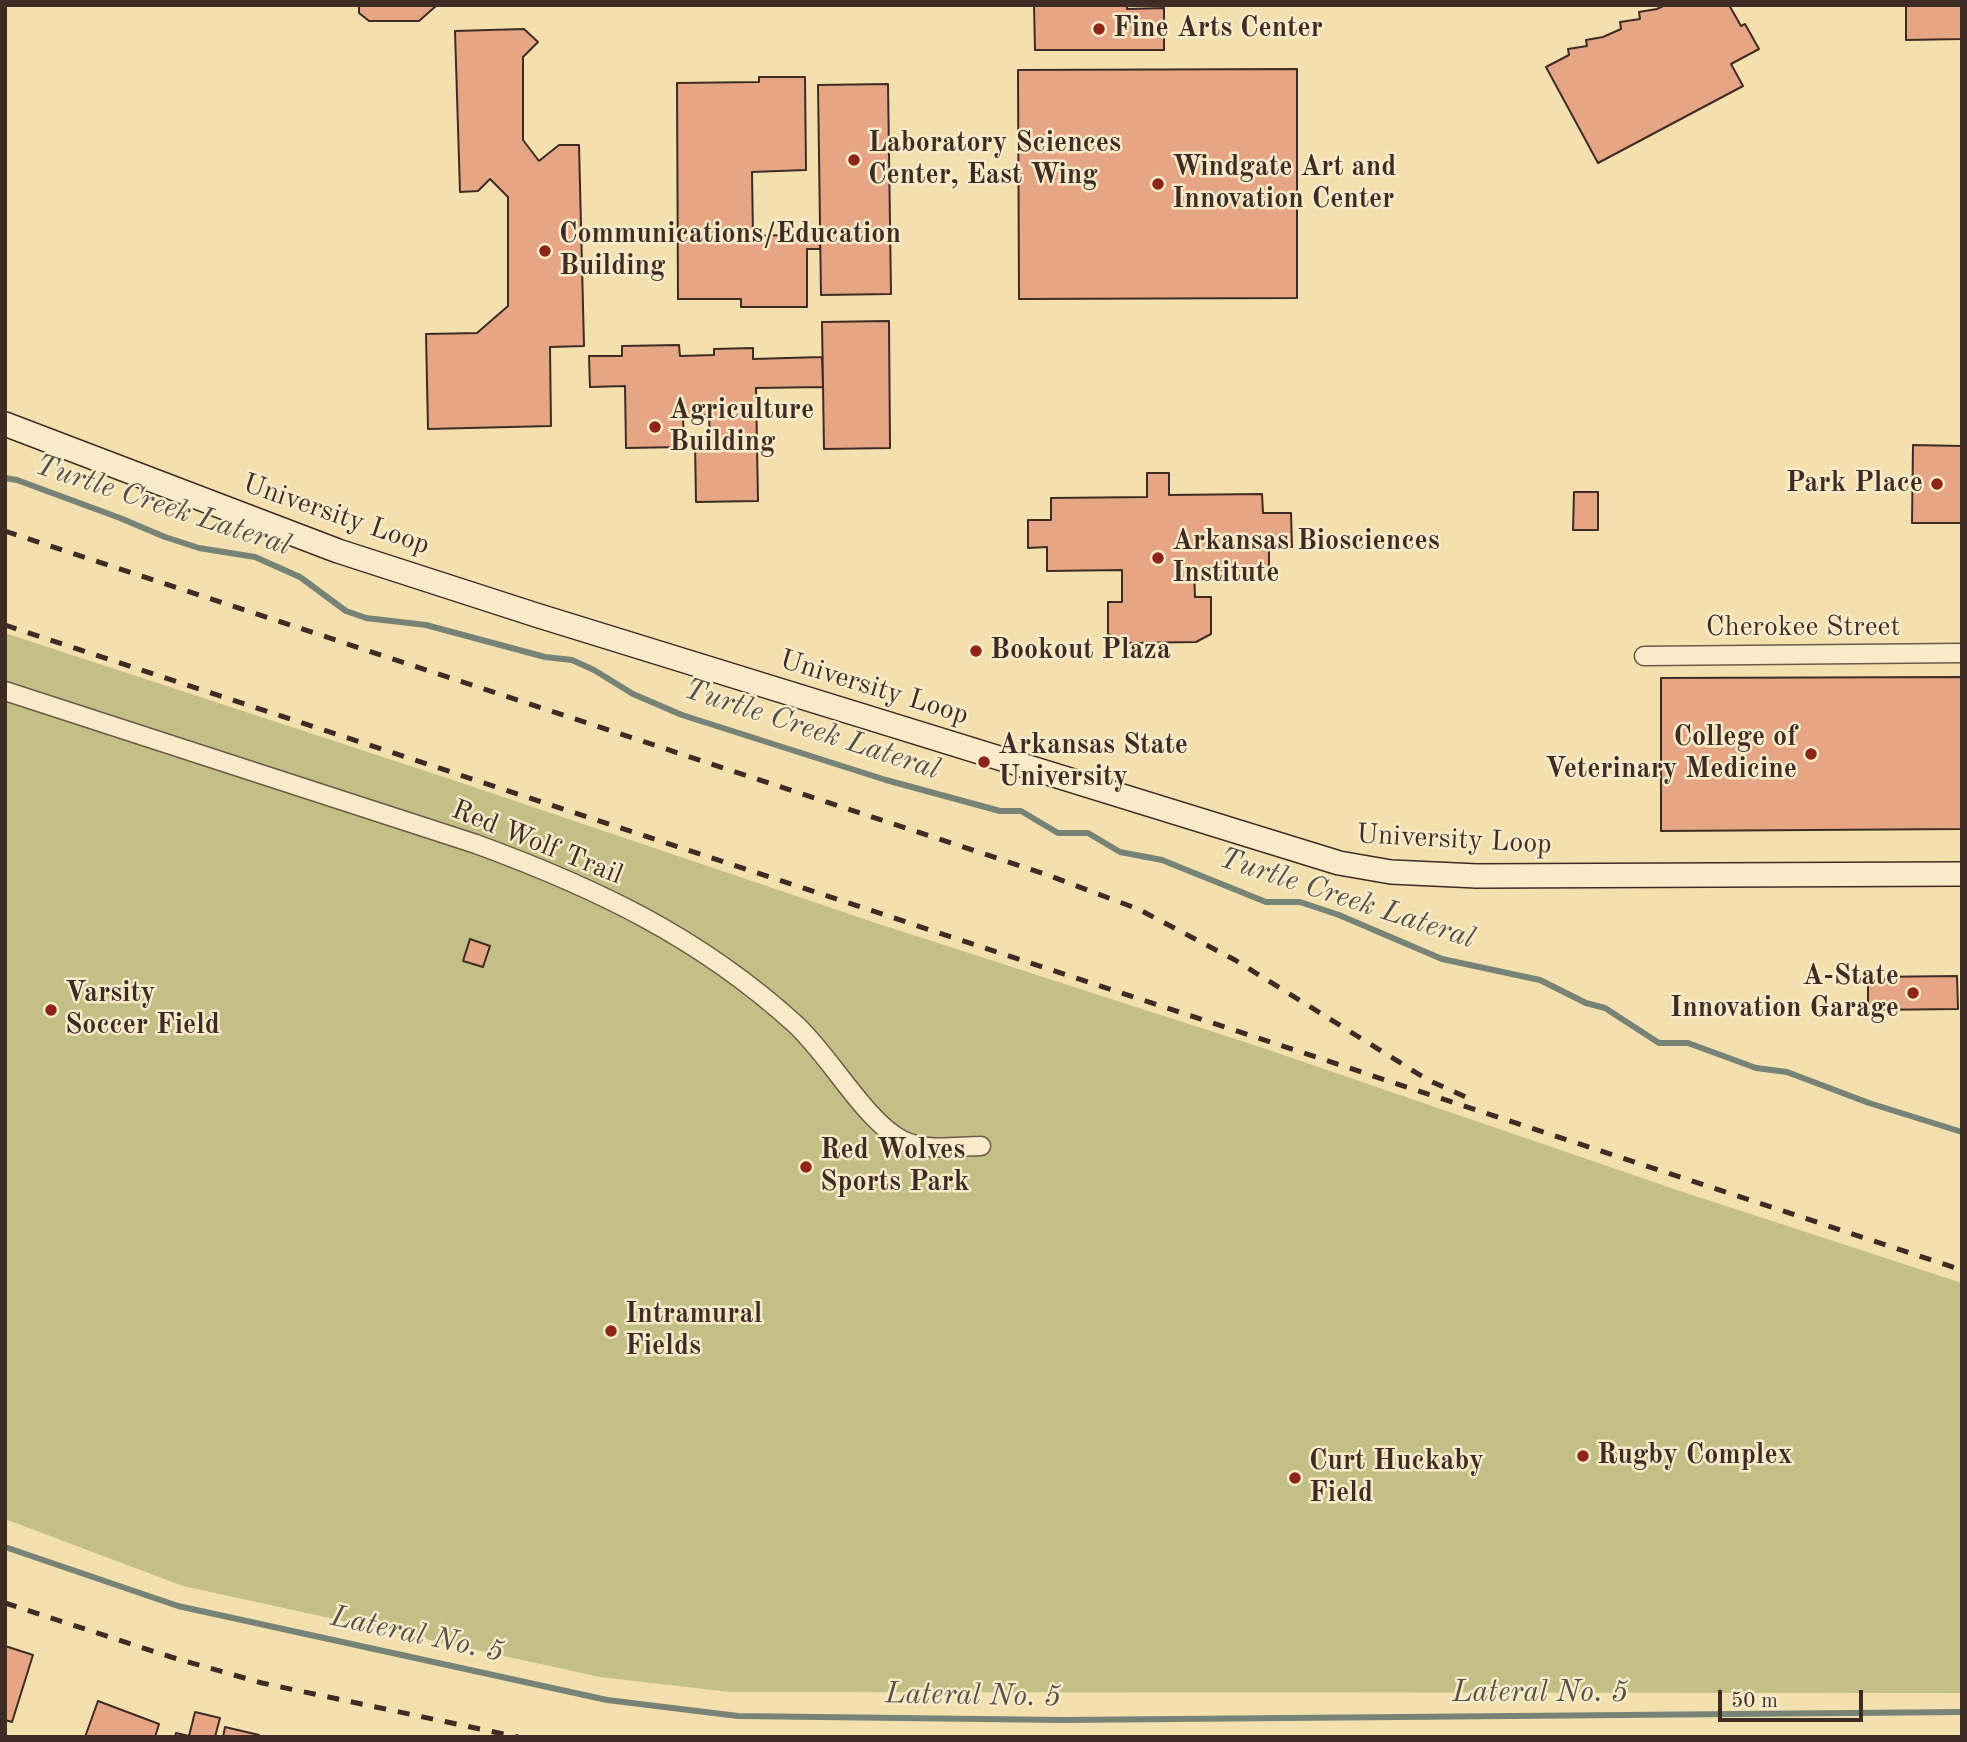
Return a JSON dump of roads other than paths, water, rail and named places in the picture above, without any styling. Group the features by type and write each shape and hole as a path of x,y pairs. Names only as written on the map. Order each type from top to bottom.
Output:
{"street":[{"name":"University Loop","path":"5,424 338,551 536,615 1339,863 1391,872 1478,876 1962,874"},
{"name":"Cherokee Street","path":"1644,656 1962,653"},
{"name":"Red Wolf Trail","path":"5,691 476,844 603,895 720,963 760,993 797,1026 870,1113 901,1139 918,1146 981,1146"}],"waterway":[{"name":"Turtle Creek Lateral","path":"5,478 17,480 199,548 255,557 300,577 346,611 366,618 426,625 545,657 572,660 633,694 682,715 886,780 1000,811 1021,811 1058,833 1088,833 1120,852 1162,860 1266,902 1300,902 1339,915 1442,959 1540,980 1586,1003 1605,1008 1659,1043 1688,1043 1756,1068 1787,1072 1869,1103 1962,1132"},
{"name":"Lateral No. 5","path":"5,1547 178,1606 607,1700 738,1716 1062,1720 1962,1712"}],"railway":[{"path":"5,531 1045,874 1138,909 1235,960 1428,1080 1468,1098"},
{"path":"5,625 1962,1270"},
{"path":"5,1603 171,1657 262,1683 518,1737"}],"place":[{"name":"Fine Arts Center","path":"1099,29"},
{"name":"Laboratory Sciences Center, East Wing","path":"854,160"},
{"name":"Windgate Art and Innovation Center","path":"1158,184"},
{"name":"Communications/Education Building","path":"545,251"},
{"name":"Agriculture Building","path":"655,427"},
{"name":"Park Place","path":"1937,484"},
{"name":"Arkansas Biosciences Institute","path":"1158,558"},
{"name":"Bookout Plaza","path":"976,651"},
{"name":"College of Veterinary Medicine","path":"1811,754"},
{"name":"Arkansas State University","path":"984,762"},
{"name":"A-State Innovation Garage","path":"1913,993"},
{"name":"Varsity Soccer Field","path":"51,1010"},
{"name":"Red Wolves Sports Park","path":"806,1167"},
{"name":"Intramural Fields","path":"611,1331"},
{"name":"Rugby Complex","path":"1583,1456"},
{"name":"Curt Huckaby Field","path":"1295,1478"}]}
